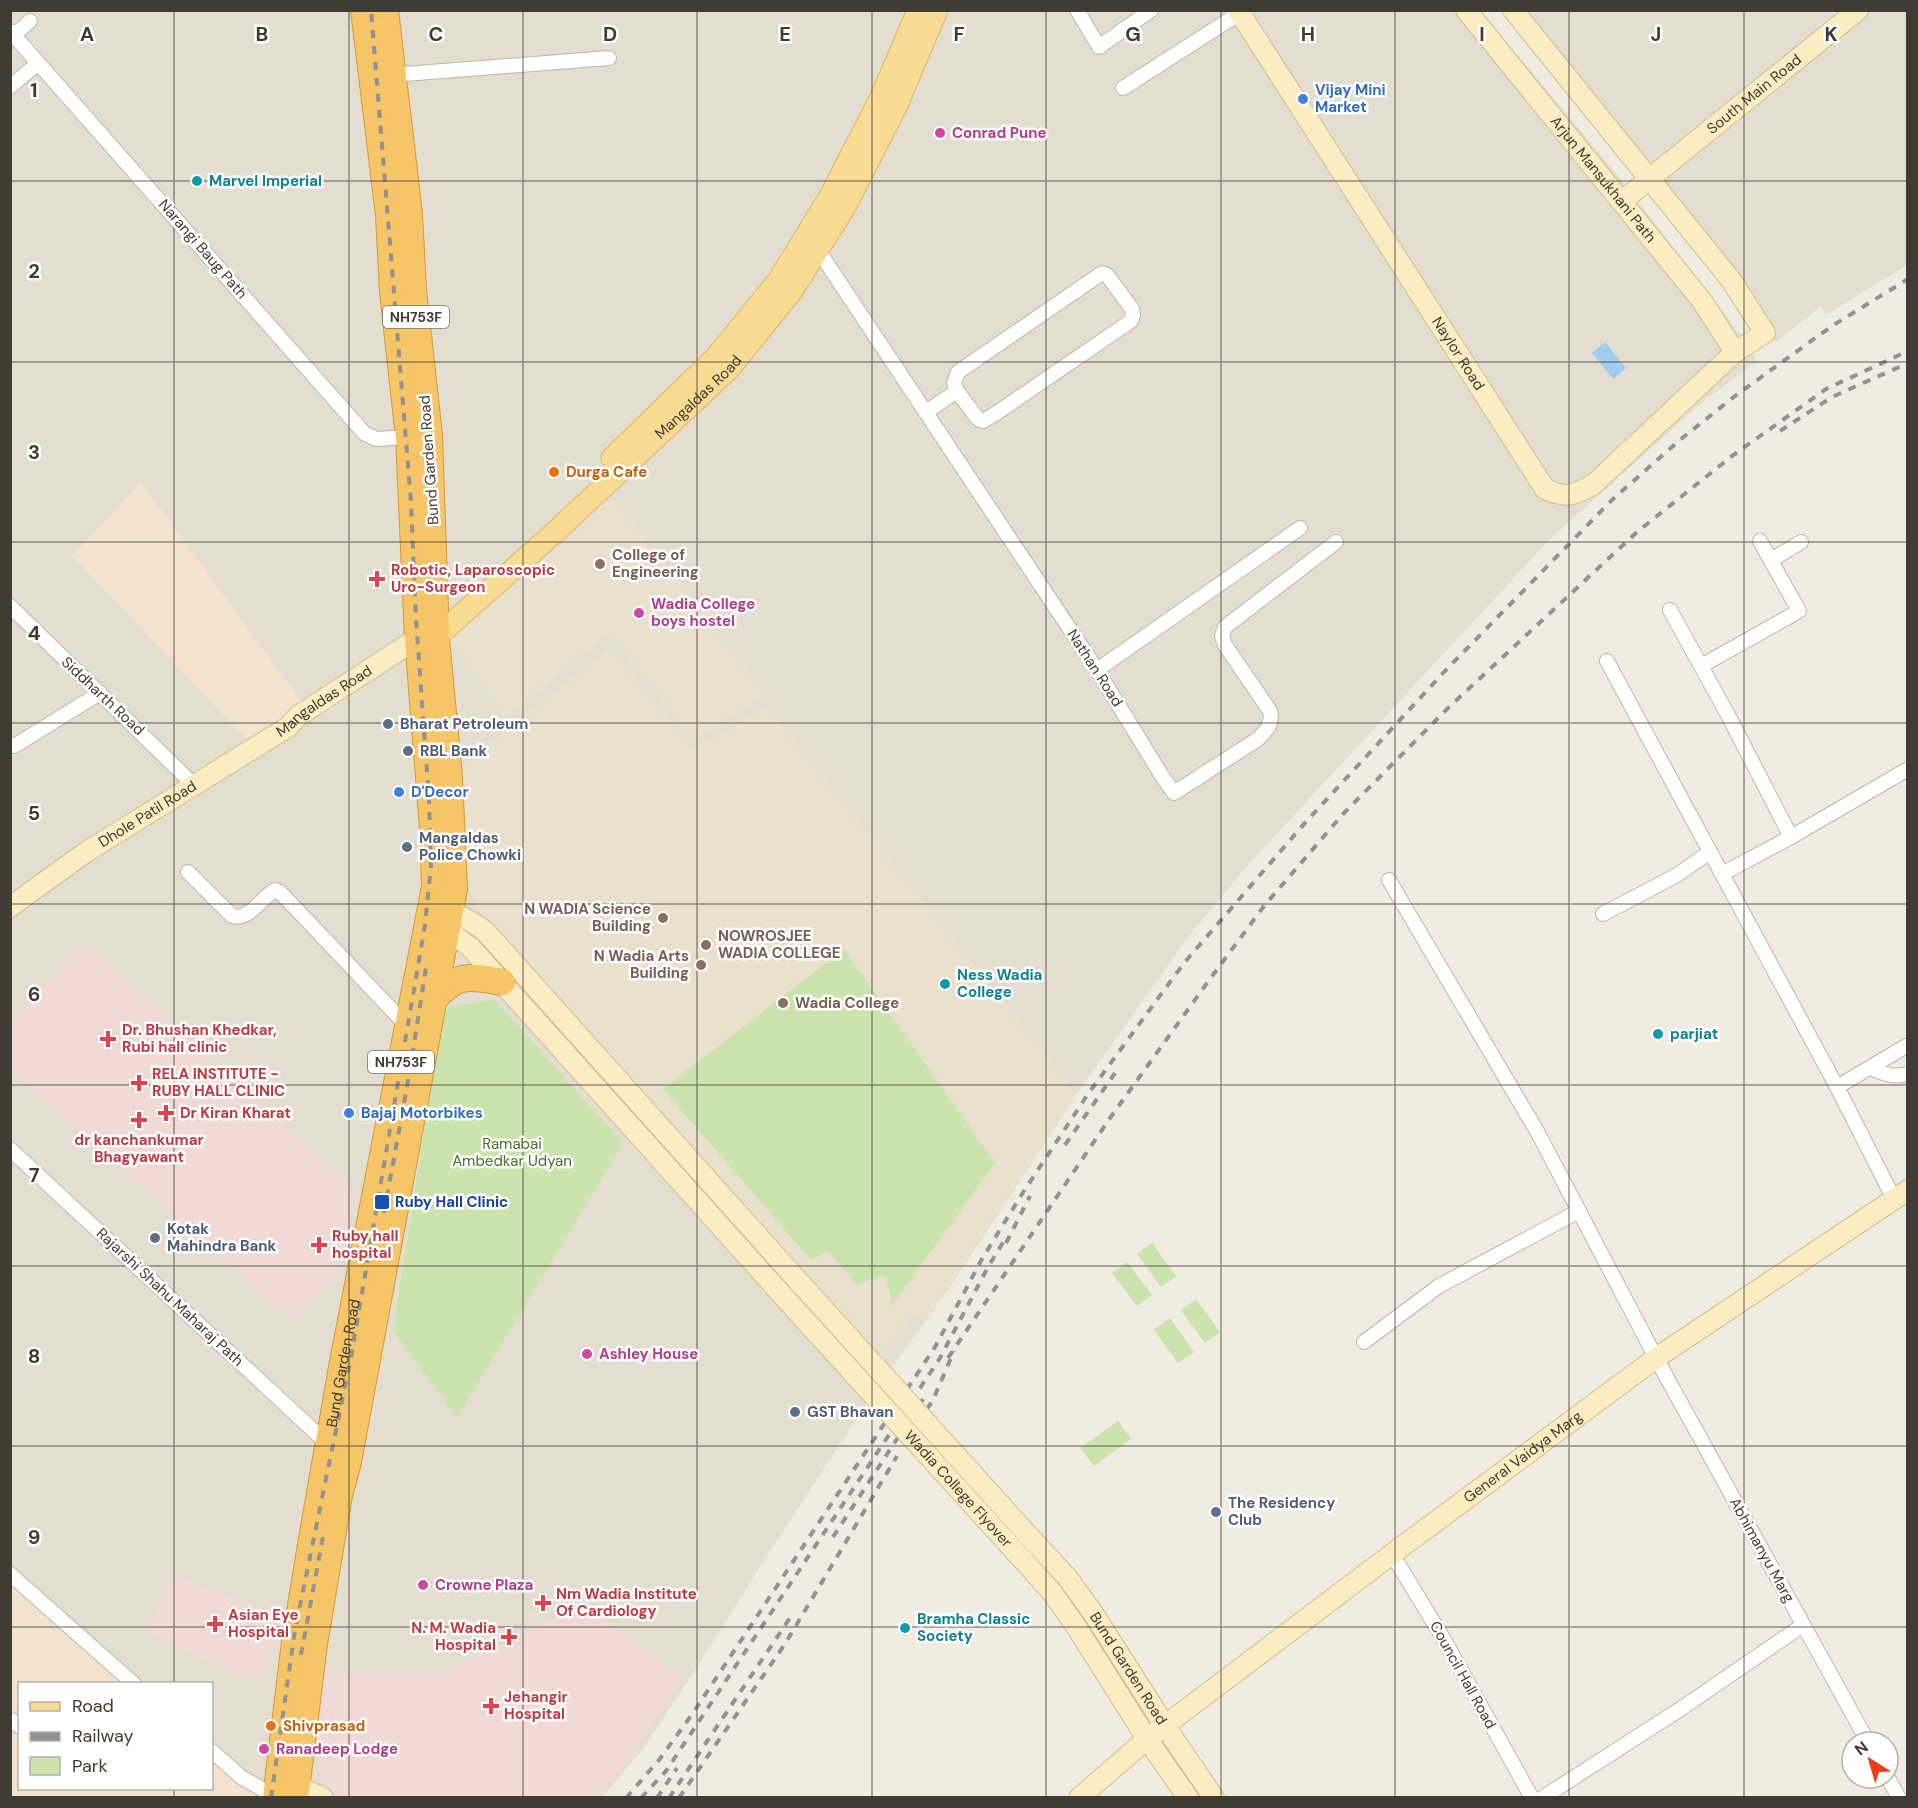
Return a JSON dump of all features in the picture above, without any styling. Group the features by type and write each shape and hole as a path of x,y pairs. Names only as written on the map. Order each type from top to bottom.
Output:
{"highway":[{"name":"Bund Garden Road","path":"284,1793 350,1450 417,1028 433,1000 439,922 435,887 427,638 393,292 389,215 364,10"},
{"name":"Bund Garden Road","path":"385,10 409,214 413,290 429,435 434,535 427,638"},
{"name":"Bund Garden Road","path":"284,1793 295,1642 329,1445 439,922"},
{"path":"433,1000 446,985 460,979 472,977 502,982"}],"main road":[{"name":"Mangaldas Road","path":"810,246 829,198 881,97 918,10"},
{"name":"Mangaldas Road","path":"288,727 304,725 427,638 716,357 778,281 845,207 897,105 937,10"},
{"name":"Arjun Mansukhani Path","path":"1466,10 1702,301 1735,352"},
{"path":"1513,10 1649,179"},
{"name":"South Main Road","path":"1622,201 1858,10"},
{"name":"Naylor Road","path":"1239,12 1545,489 1558,495 1576,495 1594,484 1735,352 1765,333 1731,280 1649,179"},
{"name":"Dhole Patil Road","path":"10,907 86,852 288,727"},
{"name":"Wadia College Flyover","path":"439,922 467,918 486,932 1037,1545"},
{"path":"439,922 470,946 502,982"},
{"name":"Wadia College Flyover","path":"502,982 1022,1559"},
{"name":"General Vaidya Marg","path":"1079,1797 1147,1739 1656,1358 1901,1195"},
{"name":"Bund Garden Road","path":"1037,1545 1067,1577 1093,1613 1165,1726 1214,1797"},
{"name":"Bund Garden Road","path":"1022,1559 1051,1591 1076,1625 1147,1739 1188,1797"},
{"path":"284,1793 323,1797"}],"street":[{"path":"1077,10 1099,47 1151,10"},
{"path":"1123,88 1239,12"},
{"path":"12,33 30,21"},
{"name":"Narangi Baug Path","path":"12,33 364,433 376,439 409,437"},
{"path":"392,75 609,58"},
{"path":"10,87 38,63"},
{"name":"Nathan Road","path":"810,246 926,412 1097,670 1174,793 1258,739 1268,729 1272,720 1270,711 1225,645 1222,636 1225,627 1336,542"},
{"path":"1107,274 1132,309 1131,321 983,421 978,419 957,391 954,383 955,377 963,368 1097,275 1107,274"},
{"path":"926,412 957,391"},
{"path":"1097,670 1300,528"},
{"path":"1701,666 1799,611 1760,541"},
{"path":"1771,560 1801,542"},
{"name":"Siddharth Road","path":"10,606 195,786"},
{"path":"1670,610 1791,837"},
{"path":"1606,660 1837,1087 1901,1195"},
{"path":"14,746 100,693"},
{"path":"1722,874 1907,772"},
{"path":"1603,914 1668,880 1710,852"},
{"path":"188,872 232,916 238,918 244,916 275,890 281,893 417,1028"},
{"name":"Abhimanyu Marg","path":"1389,880 1538,1133 1656,1358 1861,1730"},
{"path":"1837,1087 1908,1045"},
{"path":"1871,1068 1886,1075 1898,1077 1908,1074"},
{"name":"Rajarshi Shahu Maharaj Path","path":"10,1149 329,1445"},
{"path":"1364,1342 1439,1286 1579,1211"},
{"name":"Council Hall Road","path":"1392,1554 1443,1638 1532,1797"},
{"path":"10,1574 133,1682"},
{"path":"1542,1797 1701,1695 1803,1625"},
{"path":"213,1753 241,1777 284,1793"}],"shaded area":[{"path":"11,11 1481,11 1620,178 1741,335 1757,362 1706,399 1549,540 1246,867 1189,936 1083,1085 954,1281 865,1406 643,1749 602,1797 283,1798 213,1751 213,1682 134,1682 11,1573"},
{"path":"1515,11 1907,11 1907,265 1826,315 1820,307 1776,342 1624,137"},
{"path":"141,482 303,704 252,745 72,556"},
{"name":"College of Engineering","path":"612,496 767,695 694,740 609,634 504,719 449,640"},
{"name":"Wadia College","path":"611,647 692,749 768,707 1077,1094 927,1318 910,1318 879,1362 691,1145 479,912 466,882 455,771"},
{"name":"Ruby Hall Clinic","path":"84,943 353,1189 354,1208 336,1278 291,1320 11,1071 11,1023"},
{"path":"10,1573 134,1682 18,1682 18,1790 213,1790 213,1751 283,1797 11,1797"},
{"name":"Asian Eye Hospital","path":"172,1575 281,1616 258,1685 148,1633"},
{"name":"Jehangir Hospital","path":"581,1603 683,1679 601,1797 341,1797 334,1792 320,1771 314,1734 323,1673 446,1674"}],"green space":[{"path":"844,949 995,1163 892,1305 886,1276 856,1284 828,1251 811,1260 663,1089"},
{"name":"Ramabai Ambedkar Udyan","path":"494,999 623,1143 457,1417 393,1331 443,1009"},
{"path":"1152,1243 1176,1276 1161,1287 1137,1254"},
{"path":"1127,1262 1152,1295 1137,1306 1112,1273"},
{"path":"1196,1299 1220,1332 1205,1343 1181,1310"},
{"path":"1170,1318 1194,1352 1178,1363 1154,1330"},
{"path":"1118,1421 1131,1439 1094,1466 1080,1448"}],"water":[{"path":"1605,342 1626,368 1613,379 1592,353"}],"railway":[{"path":"271,1798 295,1630 351,1357 425,925 431,866 411,502 371,10"},
{"path":"626,1798 659,1760 693,1713 935,1347 982,1259 1022,1194 1088,1094 1184,963 1304,824 1445,671 1613,499 1681,439 1735,396 1832,326 1908,279"},
{"path":"948,1358 1110,1118 1207,983 1264,906 1344,813 1447,709 1637,532 1732,456 1826,389 1908,351"},
{"path":"1780,431 1832,397 1908,363"},
{"path":"384,1213 427,961"},
{"path":"1065,1145 1115,1073"},
{"path":"1006,1243 1030,1196"},
{"path":"641,1798 666,1771 940,1358 1007,1236"},
{"path":"918,1423 933,1400 954,1351"},
{"path":"833,1537 923,1399"},
{"path":"679,1798 785,1644 897,1456"},
{"path":"301,1655 324,1531"},
{"path":"669,1798 792,1615"},
{"path":"657,1798 677,1768"}],"place":[{"name":"Vijay Mini Market","path":"1303,99"},
{"name":"Conrad Pune","path":"940,133"},
{"name":"Marvel Imperial","path":"197,181"},
{"name":"Durga Cafe","path":"554,472"},
{"name":"College of Engineering","path":"600,564"},
{"name":"Robotic, Laparoscopic Uro-Surgeon","path":"377,579"},
{"name":"Wadia College boys hostel","path":"639,613"},
{"name":"Bharat Petroleum","path":"388,724"},
{"name":"RBL Bank","path":"408,751"},
{"name":"D'Decor","path":"399,792"},
{"name":"Mangaldas Police Chowki","path":"407,847"},
{"name":"N WADIA Science Building","path":"663,918"},
{"name":"NOWROSJEE WADIA COLLEGE","path":"706,945"},
{"name":"N Wadia Arts Building","path":"701,965"},
{"name":"Ness Wadia College","path":"945,984"},
{"name":"Wadia College","path":"783,1003"},
{"name":"parjiat","path":"1658,1034"},
{"name":"Dr. Bhushan Khedkar, Rubi hall clinic","path":"108,1039"},
{"name":"RELA INSTITUTE - RUBY HALL CLINIC","path":"139,1083"},
{"name":"Dr Kiran Kharat","path":"166,1113"},
{"name":"Bajaj Motorbikes","path":"349,1113"},
{"name":"dr kanchankumar Bhagyawant","path":"139,1120"},
{"name":"Ruby Hall Clinic","path":"382,1202"},
{"name":"Kotak Mahindra Bank","path":"155,1238"},
{"name":"Ruby hall hospital","path":"319,1245"},
{"name":"Ashley House","path":"587,1354"},
{"name":"GST Bhavan","path":"795,1412"},
{"name":"The Residency Club","path":"1216,1512"},
{"name":"Crowne Plaza","path":"423,1585"},
{"name":"Nm Wadia Institute Of Cardiology","path":"543,1603"},
{"name":"Asian Eye Hospital","path":"215,1624"},
{"name":"Bramha Classic Society","path":"905,1628"},
{"name":"N. M. Wadia Hospital","path":"509,1637"},
{"name":"Jehangir Hospital","path":"491,1706"},
{"name":"Shivprasad","path":"271,1726"},
{"name":"Ranadeep Lodge","path":"264,1749"}]}
